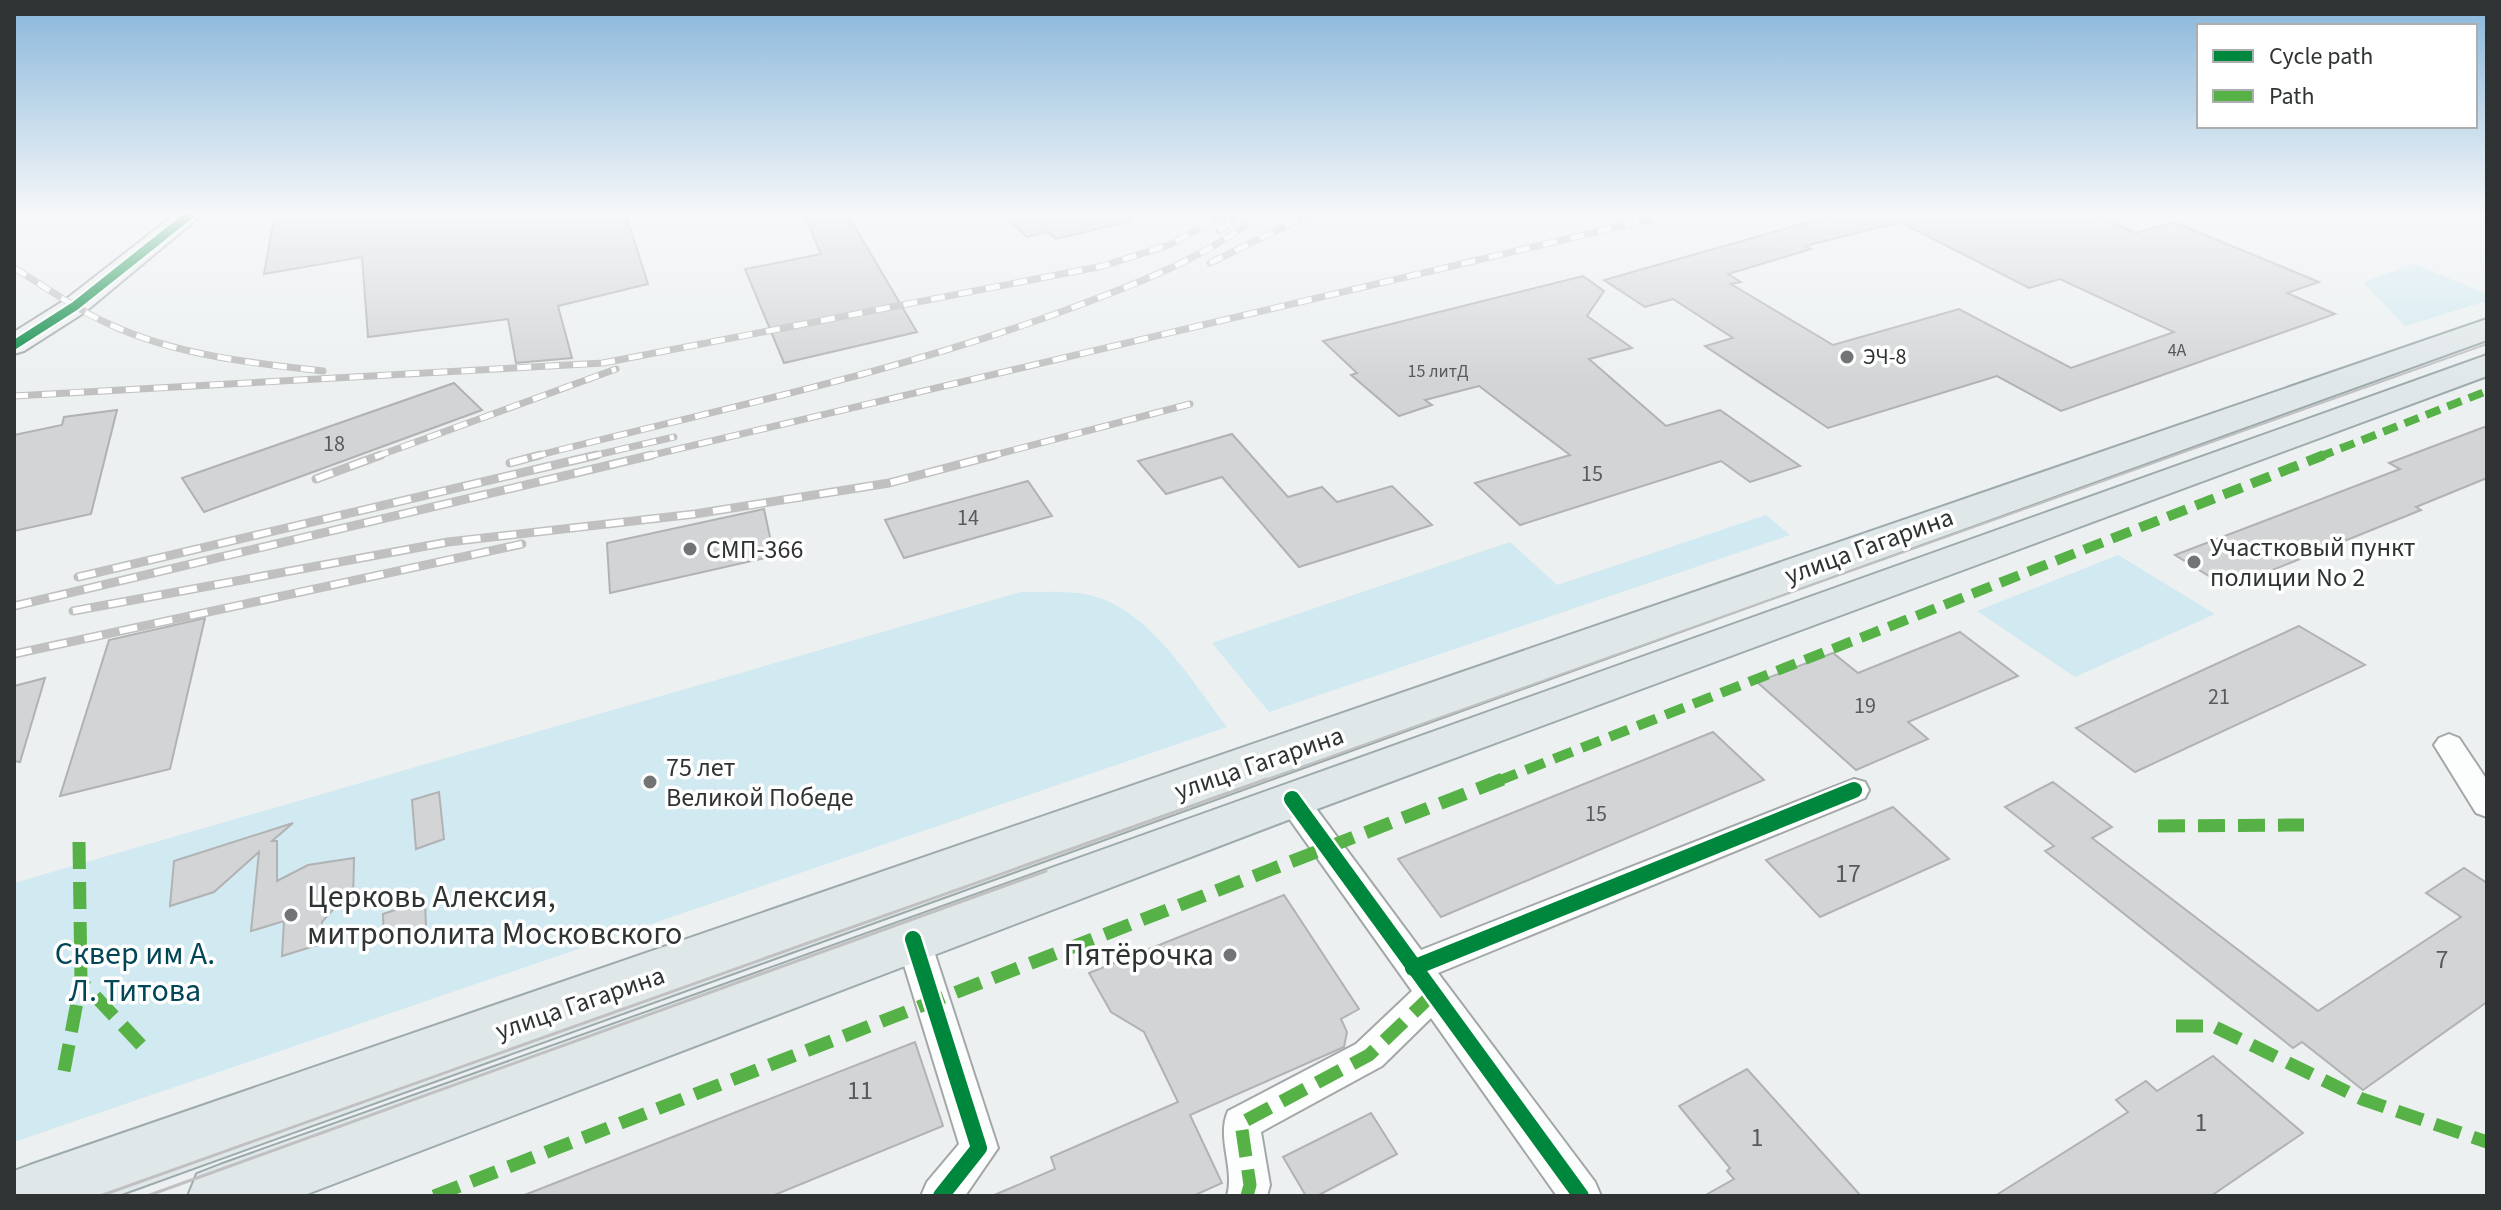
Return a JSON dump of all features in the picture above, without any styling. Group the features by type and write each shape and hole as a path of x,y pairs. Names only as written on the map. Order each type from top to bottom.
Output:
{"main road":[{"name":"улица Гагарина","path":"220,1196 913,939 1279,780 2487,329"},
{"name":"улица Гагарина","path":"30,1196 1279,780 2487,365"}],"street":[{"path":"14,345 75,306 122,268"},
{"path":"2449,745 2487,805"},
{"path":"1279,780 1581,1196"},
{"path":"1247,1196 1250,1185 1241,1123 1369,1055 1423,982 1854,790"},
{"path":"913,939 979,1148 941,1196"}],"green space":[{"path":"2401,268 2425,268 2487,294 2487,301 2405,326 2363,282"},
{"path":"1766,515 1790,535 1269,712 1212,643 1510,542 1557,585"},
{"path":"2118,555 2215,614 2075,677 1977,611"},
{"name":"Сквер им А. Л. Титова","path":"1021,592 1077,593 1101,599 1124,610 1163,644 1227,727 14,1142 14,883"}],"building":[{"path":"265,268 296,268 264,274"},
{"path":"363,268 643,268 648,284 558,306 572,358 516,363 508,319 368,337"},
{"path":"879,268 917,332 784,363 745,269"},
{"path":"1645,268 1746,268 1728,274 1741,282 1731,284 1833,345 1959,309 2071,368 2174,332 2060,279 2029,288 1991,268 2286,268 2319,282 2287,293 2335,314 2061,411 1997,376 1828,428 1705,346 1733,338 1673,299 1645,307 1604,280"},
{"path":"1583,276 1604,291 1587,316 1632,348 1589,359 1666,426 1720,410 1800,466 1750,482 1721,461 1520,525 1475,483 1570,455 1479,386 1425,400 1432,405 1399,416 1351,375 1357,373 1323,341"},
{"path":"454,383 482,410 204,512 182,478"},
{"path":"117,410 91,514 14,531 14,435 62,425 64,417"},
{"path":"2487,426 2487,478 2416,507 2421,510 2228,588 2175,555 2400,469 2389,463"},
{"path":"1232,434 1288,497 1322,487 1337,502 1392,486 1432,525 1299,567 1222,477 1166,494 1138,461"},
{"path":"1028,481 1052,516 904,558 885,520"},
{"name":"СМП-366","path":"764,509 774,556 610,593 607,543"},
{"path":"205,618 170,769 60,796 109,640"},
{"path":"2299,626 2365,665 2135,772 2076,728"},
{"path":"1960,632 2018,676 1908,722 1928,739 1856,770 1757,682 1833,653 1858,673"},
{"path":"45,678 20,762 14,761 14,686"},
{"path":"1713,732 1764,780 1441,917 1398,859"},
{"path":"2053,782 2112,827 2092,838 2318,1011 2461,917 2426,893 2464,868 2487,883 2487,1002 2363,1090 2302,1042 2293,1048 2045,851 2054,846 2005,807"},
{"path":"439,792 444,839 416,849 412,800"},
{"path":"1893,807 1949,859 1820,917 1766,860"},
{"path":"293,823 272,841 277,841 277,881 308,865 354,858 353,900 338,904 322,922 321,944 282,956 284,921 251,931 259,852 214,892 170,906 174,861"},
{"path":"1284,895 1359,1009 1341,1019 1347,1032 1344,1047 1190,1115 1222,1183 1193,1196 992,1196 1055,1169 1051,1157 1178,1102 1144,1032 1111,1012 1089,973"},
{"path":"425,900 426,929 384,943 383,914"},
{"path":"915,1042 943,1126 772,1196 522,1196"},
{"path":"2213,1056 2303,1133 2211,1196 1995,1196 2128,1112 2116,1100 2146,1081 2157,1091"},
{"path":"1747,1069 1861,1196 1704,1196 1734,1179 1727,1171 1730,1168 1679,1106"},
{"path":"1371,1113 1397,1154 1317,1196 1306,1196 1283,1157"}],"tram line":[{"path":"1262,781 2487,344"},
{"path":"100,1196 1267,779"},
{"path":"147,1196 1046,871"}],"railway":[{"path":"15,268 72,305 134,335 241,361 323,371"},
{"path":"14,396 603,363 1090,268"},
{"path":"540,455 928,355 1085,303 1169,268"},
{"path":"644,457 1442,268"},
{"path":"375,457 616,369"},
{"path":"987,457 1190,404"},
{"path":"588,457 674,437"},
{"path":"316,479 381,455"},
{"path":"510,463 540,455"},
{"path":"532,457 540,455"},
{"path":"78,577 597,455"},
{"path":"14,606 652,455"},
{"path":"73,611 448,542 695,514 889,483 995,455"},
{"path":"14,654 522,544"}],"marked path":[{"path":"434,1196 1326,849 2487,391"},
{"path":"2158,826 2304,825"},
{"path":"79,842 81,981 141,1045"},
{"path":"64,1071 81,981"},
{"path":"1247,1196 1250,1185 1241,1123 1369,1055 1432,995"},
{"path":"2176,1026 2213,1026 2362,1099 2487,1142"}],"cycle path":[{"path":"14,345 75,306 122,268"},
{"path":"1413,968 1854,790"},
{"path":"1292,799 1581,1196"},
{"path":"913,939 979,1148 941,1196"}],"place":[{"name":"ЭЧ-8","path":"1847,357"},
{"name":"СМП-366","path":"690,549"},
{"name":"Участковый пункт полиции No 2","path":"2194,562"},
{"name":"75 лет Великой Победе","path":"650,782"},
{"name":"Церковь Алексия, митрополита Московского","path":"291,915"},
{"name":"Пятёрочка","path":"1230,955"}]}
